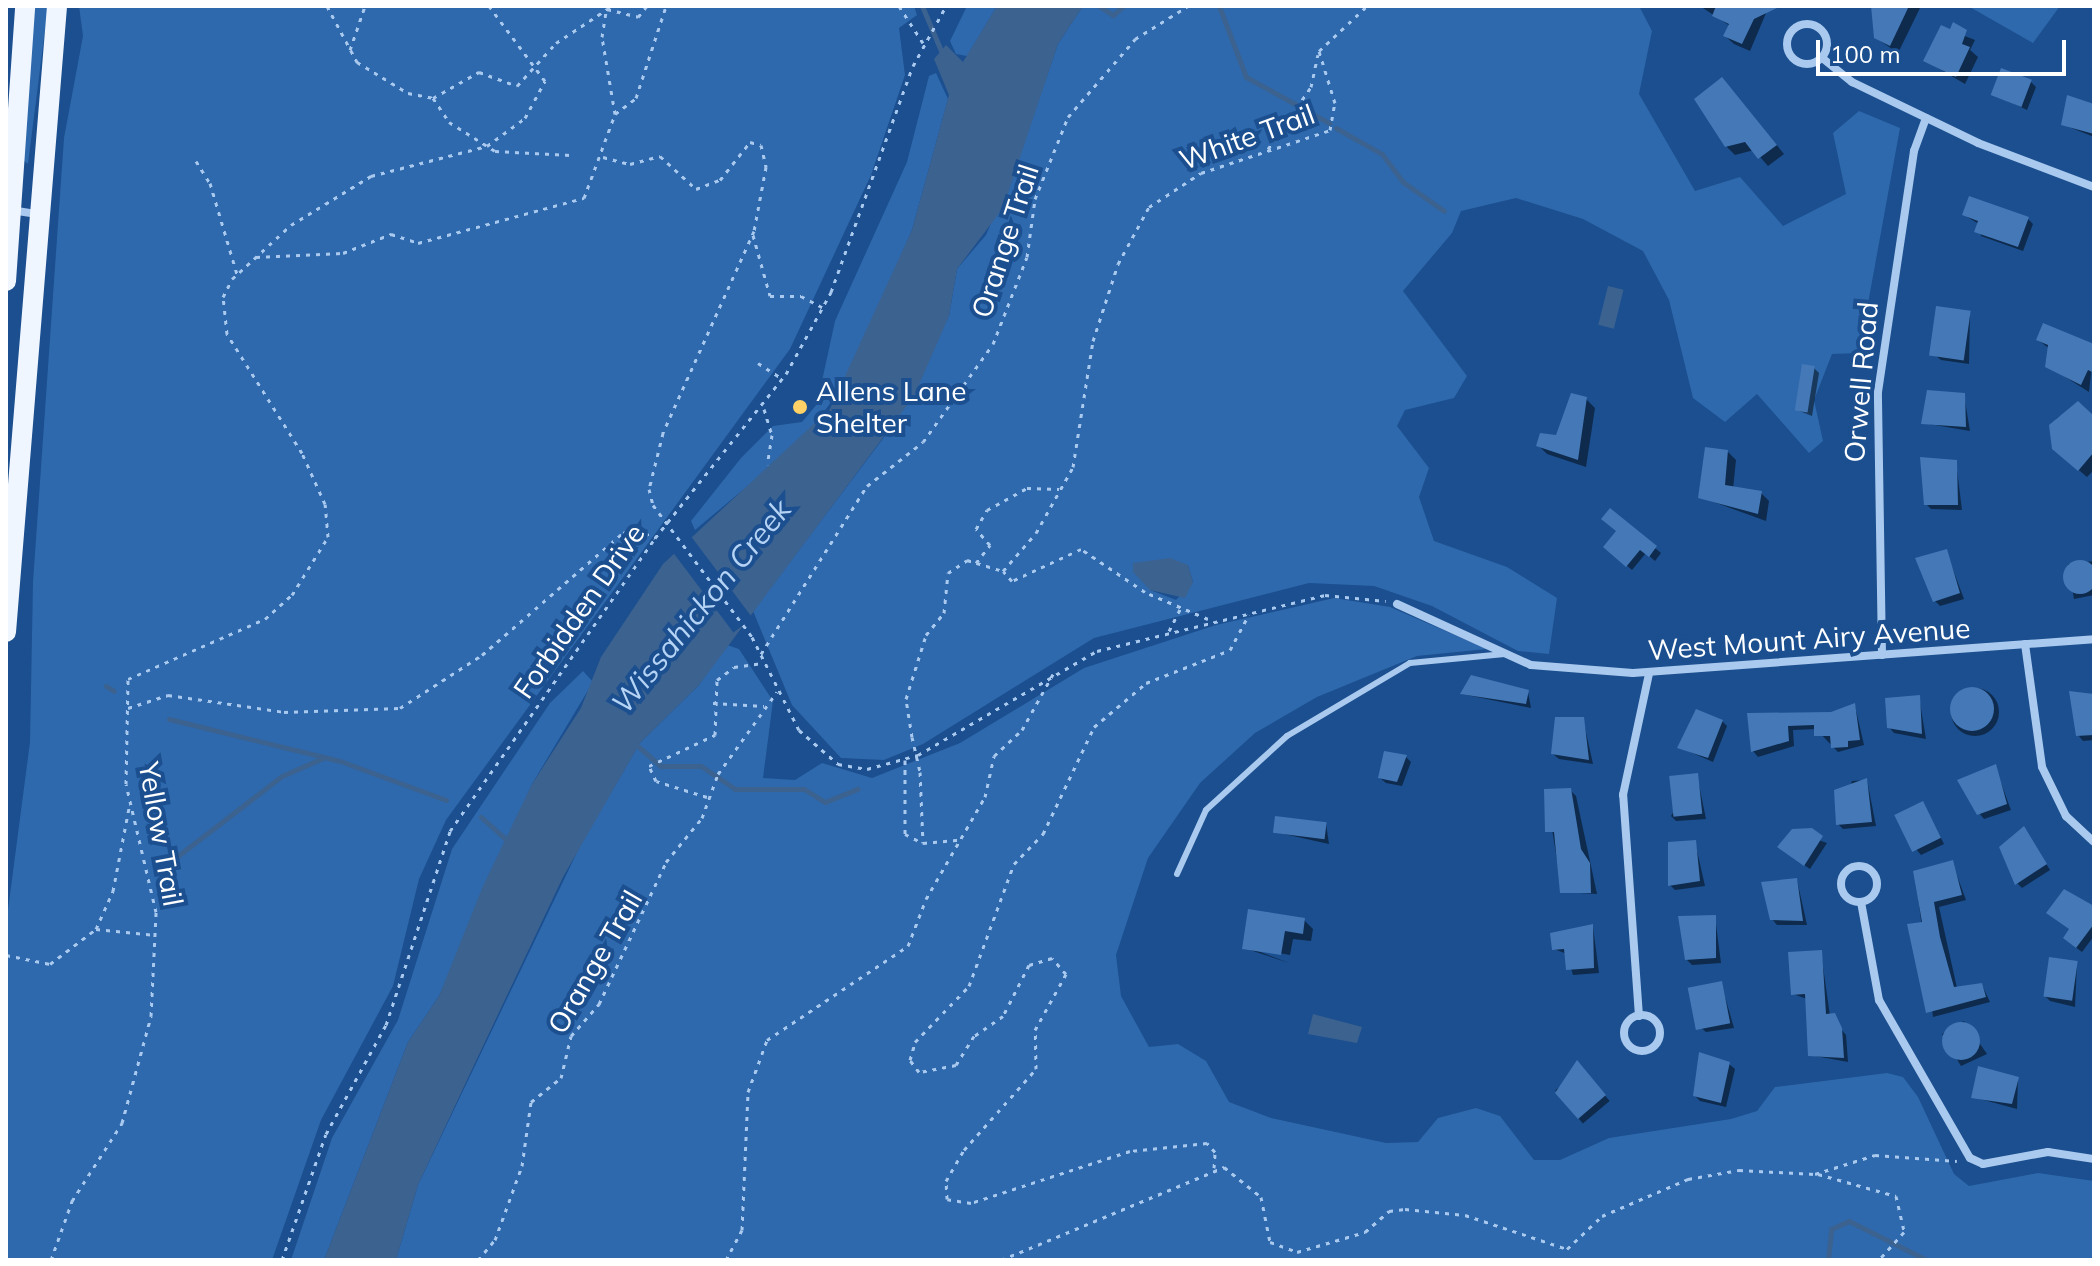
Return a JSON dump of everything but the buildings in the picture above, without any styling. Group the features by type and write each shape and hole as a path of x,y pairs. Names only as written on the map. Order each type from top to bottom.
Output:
{"main road":[{"path":"6,281 25,6"},
{"path":"6,632 10,520 57,6"}],"street":[{"path":"1807,24 1819,28 1826,45 1821,57 1804,63 1792,57 1790,33 1807,24"},
{"path":"1821,57 1852,82 1926,118 2094,187"},
{"name":"Orwell Road","path":"1882,655 1878,392 1914,151 1926,118"},
{"path":"9,209 36,214"},
{"name":"West Mount Airy Avenue","path":"1397,604 1505,654 1544,668 1649,674 2094,639"},
{"path":"2025,644 2042,767 2066,816 2094,842"},
{"path":"1639,1016 1623,795 1649,674"},
{"path":"1861,902 1877,887 1861,866 1850,869 1842,884 1861,902 1866,957 1882,1008 1977,1162 2048,1152 2094,1159"},
{"path":"1639,1016 1658,1027 1647,1050 1630,1047 1624,1037 1629,1021 1639,1016"}],"lane":[{"path":"1177,874 1206,810 1287,736 1410,663 1505,654"}],"path":[{"path":"327,6 350,50 365,69 433,98 449,122 487,146 571,155"},
{"path":"350,50 365,6"},
{"path":"487,146 537,104 545,81 538,64 489,6"},
{"path":"433,98 479,72 517,86 556,43 612,6"},
{"path":"607,7 638,17 647,6"},
{"path":"615,114 642,87 666,6"},
{"path":"899,6 923,43"},
{"name":"Forbidden Drive","path":"282,1260 326,1134 386,1025 450,831 655,538 764,409 783,379 822,307 923,43 946,6"},
{"name":"Orange Trail","path":"761,654 867,486 923,442 993,344 1027,257 1035,199 1068,117 1135,39 1188,6"},
{"path":"1266,152 1311,87 1319,51 1367,6"},
{"path":"256,257 343,253 391,234 418,243 584,198 603,157 615,114 602,37 607,7"},
{"name":"White Trail","path":"1003,571 1036,533 1077,453 1093,341 1118,264 1149,207 1179,183 1266,152 1323,136 1334,125 1319,51"},
{"path":"603,157 630,164 660,156 685,186 705,188 756,141 766,167 753,235 663,433 649,489 667,524 752,637 777,692 810,743 838,764 867,769 905,759 1097,651 1208,619 1249,615 1340,593 1397,604"},
{"name":"Yellow Trail","path":"51,1260 72,1201 122,1123 145,1059 156,935 153,877 130,805 128,679 139,670 265,619 292,595 328,537 325,504 302,453 227,334 223,297 237,274 256,257 371,176 487,146"},
{"path":"196,161 210,183 237,274"},
{"path":"753,235 770,296 801,296 822,307"},
{"path":"758,363 783,379"},
{"path":"764,409 772,435 767,465"},
{"path":"976,563 990,545 976,529 987,510 1027,488 1059,489"},
{"path":"128,708 168,695 284,712 400,708 482,655 623,533 636,529 655,538"},
{"path":"923,843 920,772 906,699 926,635 944,613 955,563 976,563 1003,571 1012,581 1081,549 1145,592 1208,619"},
{"path":"1168,633 1182,606"},
{"path":"1214,1168 1215,1152 1207,1143 1130,1151 971,1203 947,1199 946,1181 964,1150 1036,1069 1035,1030 1066,974 1052,958 1024,971 1003,1016 974,1036 956,1065 919,1072 910,1060 915,1042 969,986 1014,864 1043,834 1094,727 1146,683 1234,646 1249,615"},
{"path":"707,797 656,781 649,766 715,735 713,703 717,680 727,672 763,663"},
{"path":"726,1260 742,1230 748,1092 767,1040 908,946 937,880 985,797 994,756 1022,730 1053,674"},
{"name":"Orange Trail","path":"478,1260 495,1240 522,1166 531,1102 561,1078 571,1036 599,1004 666,862 702,818 707,797 764,706 777,692"},
{"path":"713,703 764,706"},
{"path":"905,759 905,834 923,843 959,840"},
{"path":"6,955 50,964 96,929 113,891 130,805"},
{"path":"96,929 156,935"},
{"path":"1815,1174 1875,1155 1977,1162"},
{"path":"1001,1260 1214,1168 1232,1169 1256,1189 1270,1242 1297,1252 1365,1232 1389,1211 1405,1209 1465,1215 1567,1249 1602,1216 1666,1185 1739,1170 1815,1174 1896,1196 1899,1236 1879,1260"}],"shaded area":[{"path":"33,6 48,6 28,164 23,160"},
{"path":"79,6 914,6 917,15 899,28 905,75 871,175 790,349 446,820 419,879 393,986 321,1120 272,1260 6,1260 6,925 30,742 33,582 64,138 83,36"},
{"path":"967,6 997,6 967,56 956,54 950,41"},
{"path":"1083,6 1639,6 1652,31 1639,94 1695,191 1740,177 1783,226 1846,194 1833,133 1859,111 1900,128 1859,353 1832,354 1814,400 1823,441 1809,453 1757,394 1725,422 1693,398 1669,300 1643,251 1583,219 1516,198 1461,211 1452,233 1403,291 1467,376 1454,398 1405,410 1397,426 1429,468 1419,497 1434,541 1507,567 1557,598 1549,654 1518,651 1432,606 1374,586 1309,583 1094,638 923,744 884,760 841,758 792,705 753,611 891,428 949,316 957,269 986,235 1016,166 1058,44","holes":["1188,565 1193,582 1176,600 1150,590"]},
{"path":"1968,6 2060,6 2033,43"},
{"path":"936,73 948,99 912,230 846,381 806,437 695,530 691,521 741,458 773,426 802,422 817,404 835,321 907,162 929,76"},
{"path":"1334,598 1390,607 1487,649 1417,656 1317,697 1255,733 1200,783 1148,858 1116,955 1121,996 1149,1047 1178,1044 1206,1061 1229,1102 1271,1118 1386,1143 1418,1142 1438,1118 1476,1108 1500,1116 1534,1160 1560,1160 1609,1138 1731,1119 1757,1111 1775,1087 1887,1073 1903,1077 1918,1097 1954,1174 1969,1186 2038,1173 2094,1181 2094,1260 396,1260 418,1185 581,844 640,743 699,685 727,645 739,649 773,701 763,778 795,780 822,763 872,778 960,743 1084,668 1216,625"},
{"path":"583,671 593,682 532,784 439,996 408,1042 324,1260 291,1260 332,1138 398,1020 452,849 550,703"}],"water":[{"name":"Wissahickon Creek","path":"997,6 1083,6 1058,44 1003,208 957,269 949,316 914,396 699,685 640,743 563,877 475,1063 418,1185 396,1260 324,1260 408,1042 439,996 483,886 532,784 581,708 601,657 663,564 830,409 912,230 949,95 934,59 946,45 963,62"},
{"path":"1608,286 1624,290 1614,329 1598,325"},
{"path":"1170,558 1188,565 1193,582 1185,598 1150,590 1133,572 1133,563"},
{"path":"1313,1014 1362,1027 1357,1043 1308,1034"}],"pier":[{"path":"690,535 753,618 733,633 671,549"}],"waterway":[{"path":"922,6 942,53"},
{"path":"1099,6 1113,15 1123,6"},
{"path":"1219,6 1246,77 1297,105"},
{"path":"1303,109 1329,123"},
{"path":"1336,128 1382,154 1403,182 1444,211"},
{"path":"106,686 114,691"},
{"path":"169,719 340,761 446,800"},
{"path":"633,742 661,766 701,766 735,789 804,789 825,802 858,789"},
{"path":"162,868 282,776 323,758"},
{"path":"481,817 510,843"},
{"path":"1828,1260 1831,1229 1849,1221 1927,1260"}],"place":[{"name":"Allens Lane Shelter","path":"800,407"}]}
